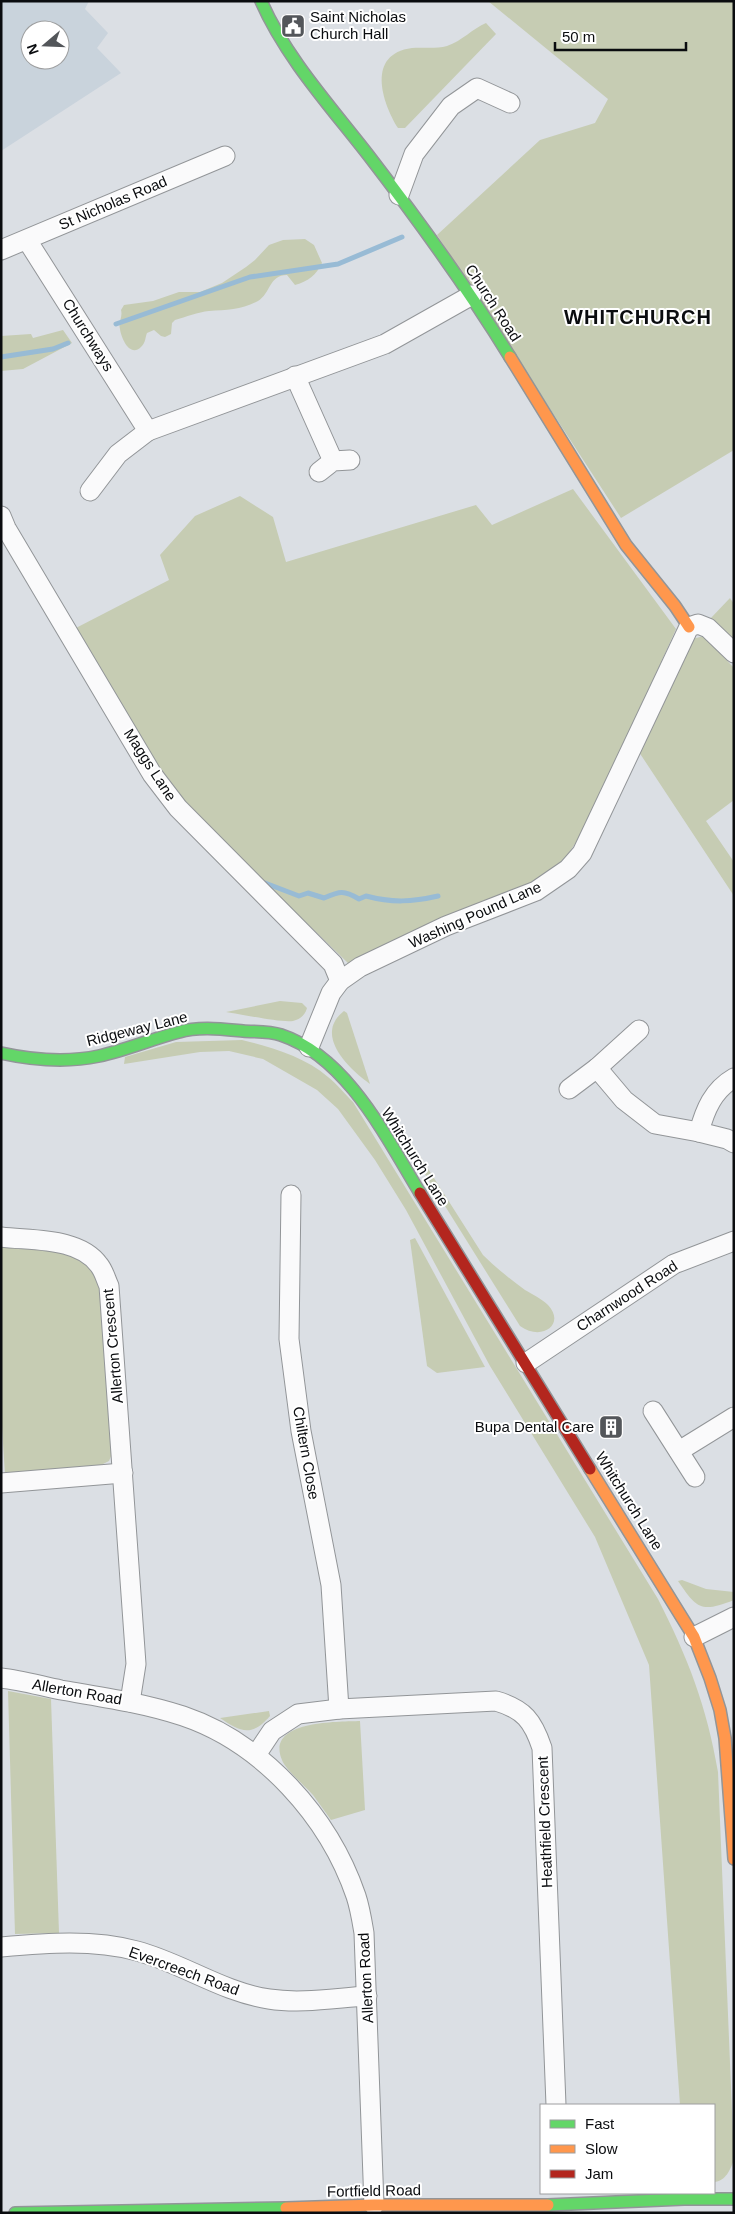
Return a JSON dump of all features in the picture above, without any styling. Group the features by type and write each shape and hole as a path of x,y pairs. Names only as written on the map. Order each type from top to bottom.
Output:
{"street":[{"name":"Church Road","path":"261,1 271,24 297,63 399,195 472,295 626,545 675,606 689,627"},
{"path":"399,195 414,154 451,106 477,88 510,103"},
{"name":"St Nicholas Road","path":"1,250 225,156"},
{"name":"Churchways","path":"27,240 148,431"},
{"path":"90,491 118,454 148,431 384,344 472,295"},
{"path":"296,376 334,464"},
{"name":"Maggs Lane","path":"1,516 6,528 152,774 178,808 333,964 340,981"},
{"path":"689,627 698,624 708,628 734,652"},
{"name":"Washing Pound Lane","path":"308,1047 331,993 340,981 360,967 446,926 536,891 568,869 582,853 689,627"},
{"name":"Ridgeway Lane","path":"1,1053 28,1059 63,1060 98,1056 181,1031 213,1028 279,1034 308,1047"},
{"path":"569,1089 597,1068 639,1030"},
{"name":"Whitchurch Lane","path":"308,1047 339,1074 369,1111 694,1637 710,1676 722,1719 728,1765 734,1859"},
{"path":"597,1068 624,1100 655,1124 698,1132 727,1139 734,1143"},
{"path":"698,1132 707,1105 726,1082 734,1078"},
{"name":"Chiltern Close","path":"291,1195 288,1339 301,1430 331,1585 339,1709"},
{"name":"Allerton Crescent","path":"1,1237 64,1244 86,1252 100,1266 109,1286 124,1473 136,1664 130,1702"},
{"name":"Charnwood Road","path":"526,1363 674,1264 734,1241"},
{"path":"653,1411 695,1477"},
{"path":"679,1451 734,1417"},
{"path":"1,1483 124,1473"},
{"path":"694,1637 734,1616"},
{"name":"Allerton Road","path":"1,1678 130,1702 184,1716 219,1732 256,1755 290,1786 324,1832 356,1896 364,1933 374,2205"},
{"name":"Heathfield Crescent","path":"256,1755 272,1731 298,1714 339,1709 496,1701 514,1706 536,1728 542,1748 556,2104"},
{"name":"Evercreech Road","path":"1,1947 61,1944 106,1945 137,1951 170,1962 242,1993 269,1999 293,2001 367,1996"},
{"name":"Fortfield Road","path":"15,2213 216,2212 559,2199 734,2199"}],"shaded area":[{"path":"1,1 89,1 85,9 108,33 97,48 121,73 1,151"}],"green space":[{"path":"488,1 734,1 734,450 621,518 437,235 540,140 595,123 608,99"},
{"path":"486,23 496,34 405,128 398,128 383,93 383,69 388,59 398,52 412,48 447,46"},
{"path":"305,239 314,245 322,263 315,274 304,282 295,285 287,275 281,276 273,281 262,298 252,304 234,309 201,312 175,320 172,323 171,334 165,337 154,330 147,333 144,343 137,350 130,349 124,342 120,326 121,310 124,305 153,301 179,292 200,292 222,283 246,267 269,245 283,240"},
{"path":"63,330 72,343 23,369 1,371 1,336 31,334 33,338"},
{"path":"573,489 676,629 587,826 560,866 543,882 349,964 169,790 72,630 169,580 160,555 195,516 240,496 273,517 286,562 476,505 492,525"},
{"path":"730,598 734,604 734,644 710,619"},
{"path":"704,636 734,668 734,800 706,821 734,862 734,896 637,749 688,640"},
{"path":"280,1001 302,1003 307,1008 302,1016 293,1021 270,1020 226,1012"},
{"path":"344,1011 347,1013 370,1084 344,1061 333,1041 332,1030 335,1020"},
{"path":"242,1040 276,1050 298,1058 319,1070 353,1102 658,1599 695,1683 708,1726 718,1772 734,2160 731,2168 722,2180 715,2182 715,2104 680,2104 649,1665 595,1537 490,1366 406,1210 375,1160 338,1109 317,1090 263,1059 229,1051 200,1052 124,1064 125,1057 176,1042"},
{"path":"404,1131 483,1255 514,1282 548,1305 553,1312 554,1319 549,1329 536,1332 520,1326 400,1134"},
{"path":"415,1238 485,1367 437,1373 427,1366 410,1240"},
{"path":"1,1246 57,1251 79,1256 91,1264 102,1292 114,1449 109,1461 99,1466 5,1475 1,1410"},
{"path":"682,1580 706,1589 734,1592 734,1600 714,1606 701,1606 690,1598 678,1581"},
{"path":"8,1691 51,1699 59,1933 15,1934"},
{"path":"269,1711 270,1716 264,1723 252,1730 234,1727 220,1718"},
{"path":"360,1721 365,1810 331,1820 313,1795 284,1764 280,1747 284,1737 293,1730 321,1723"}],"waterway":[{"path":"116,324 250,277 338,264 402,237"},
{"path":"1,357 53,349 68,343"},
{"path":"265,883 299,896 308,893 324,898 342,892 359,899 366,896 393,901 419,900 438,896"}],"traffic: fast":[{"path":"261,1 271,22 296,62 424,230 477,305 510,357"},
{"path":"1,1053 50,1060 87,1058 109,1054 194,1029 267,1032 281,1035 305,1046 326,1061 345,1080 378,1124 420,1193"},
{"path":"548,2205 684,2199 734,2199"},
{"path":"15,2213 286,2208"}],"traffic: slow":[{"path":"510,357 626,545 675,606 689,627"},
{"path":"590,1469 694,1637 710,1678 720,1710 725,1738 734,1859"},
{"path":"286,2208 374,2205 548,2205"}],"traffic: jam":[{"path":"420,1193 590,1469"}],"place":[{"name":"Saint Nicholas Church Hall","path":"293,26"},
{"name":"Bupa Dental Care","path":"611,1427"}],"district":[{"name":"WHITCHURCH","path":"638,317"}]}
